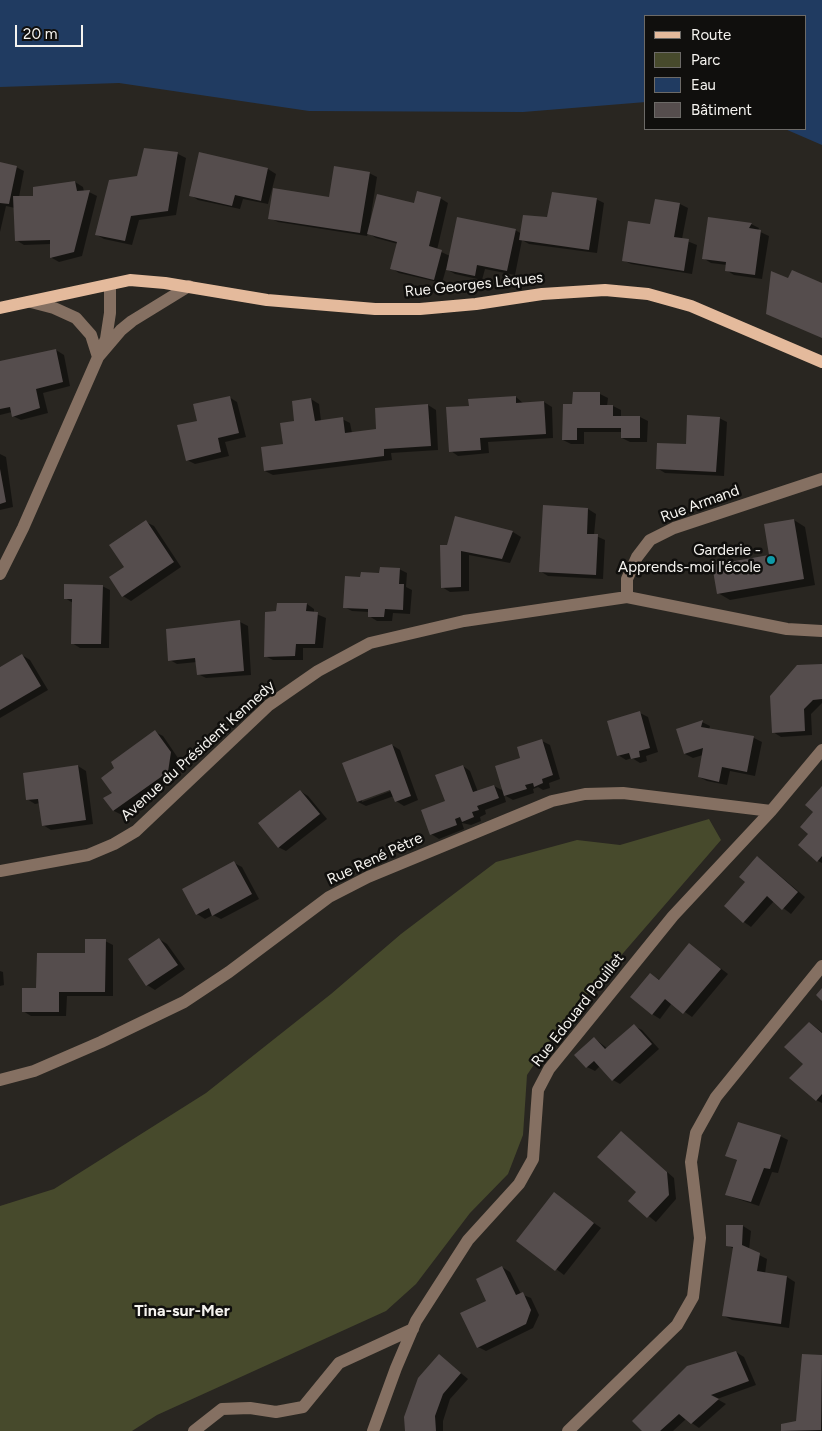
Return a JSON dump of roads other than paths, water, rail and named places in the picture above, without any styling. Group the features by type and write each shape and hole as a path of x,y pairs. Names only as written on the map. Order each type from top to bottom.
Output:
{"main road":[{"name":"Rue Georges Lèques","path":"0,308 130,280 189,286 266,300 375,309 420,309 476,304 542,294 605,290 648,294 691,306 822,362"}],"street":[{"path":"0,574 23,528 109,328 110,284"},
{"path":"98,357 121,330 132,321 189,286"},
{"path":"30,302 54,308 76,318 91,335 98,357"},
{"name":"Rue Armand","path":"627,597 627,579 637,557 650,540 674,528 822,479"},
{"name":"Avenue du Président Kennedy","path":"0,871 88,854 114,844 136,831 270,705 318,671 370,643 464,621 627,597 787,629 822,631"},
{"name":"Rue Edouard Pouillet","path":"373,1431 412,1329 468,1240 519,1184 533,1159 538,1090 549,1068 673,916 771,811 822,750"},
{"name":"Rue René Pètre","path":"0,1080 42,1067 101,1042 184,1002 230,972 329,897 368,877 552,801 585,794 623,793 771,811"},
{"path":"568,1431 678,1325 692,1297 697,1273 700,1238 692,1162 696,1133 716,1097 822,966"},
{"path":"194,1431 222,1409 250,1408 276,1412 302,1407 339,1363 412,1329"}],"water":[{"path":"0,0 822,0 822,145 787,130 807,130 807,15 644,15 644,102 523,112 309,111 119,83 0,87"}],"place":[{"name":"Garderie - Apprends-moi l'école","path":"771,560"}],"district":[{"name":"Tina-sur-Mer","path":"182,1311"}]}
